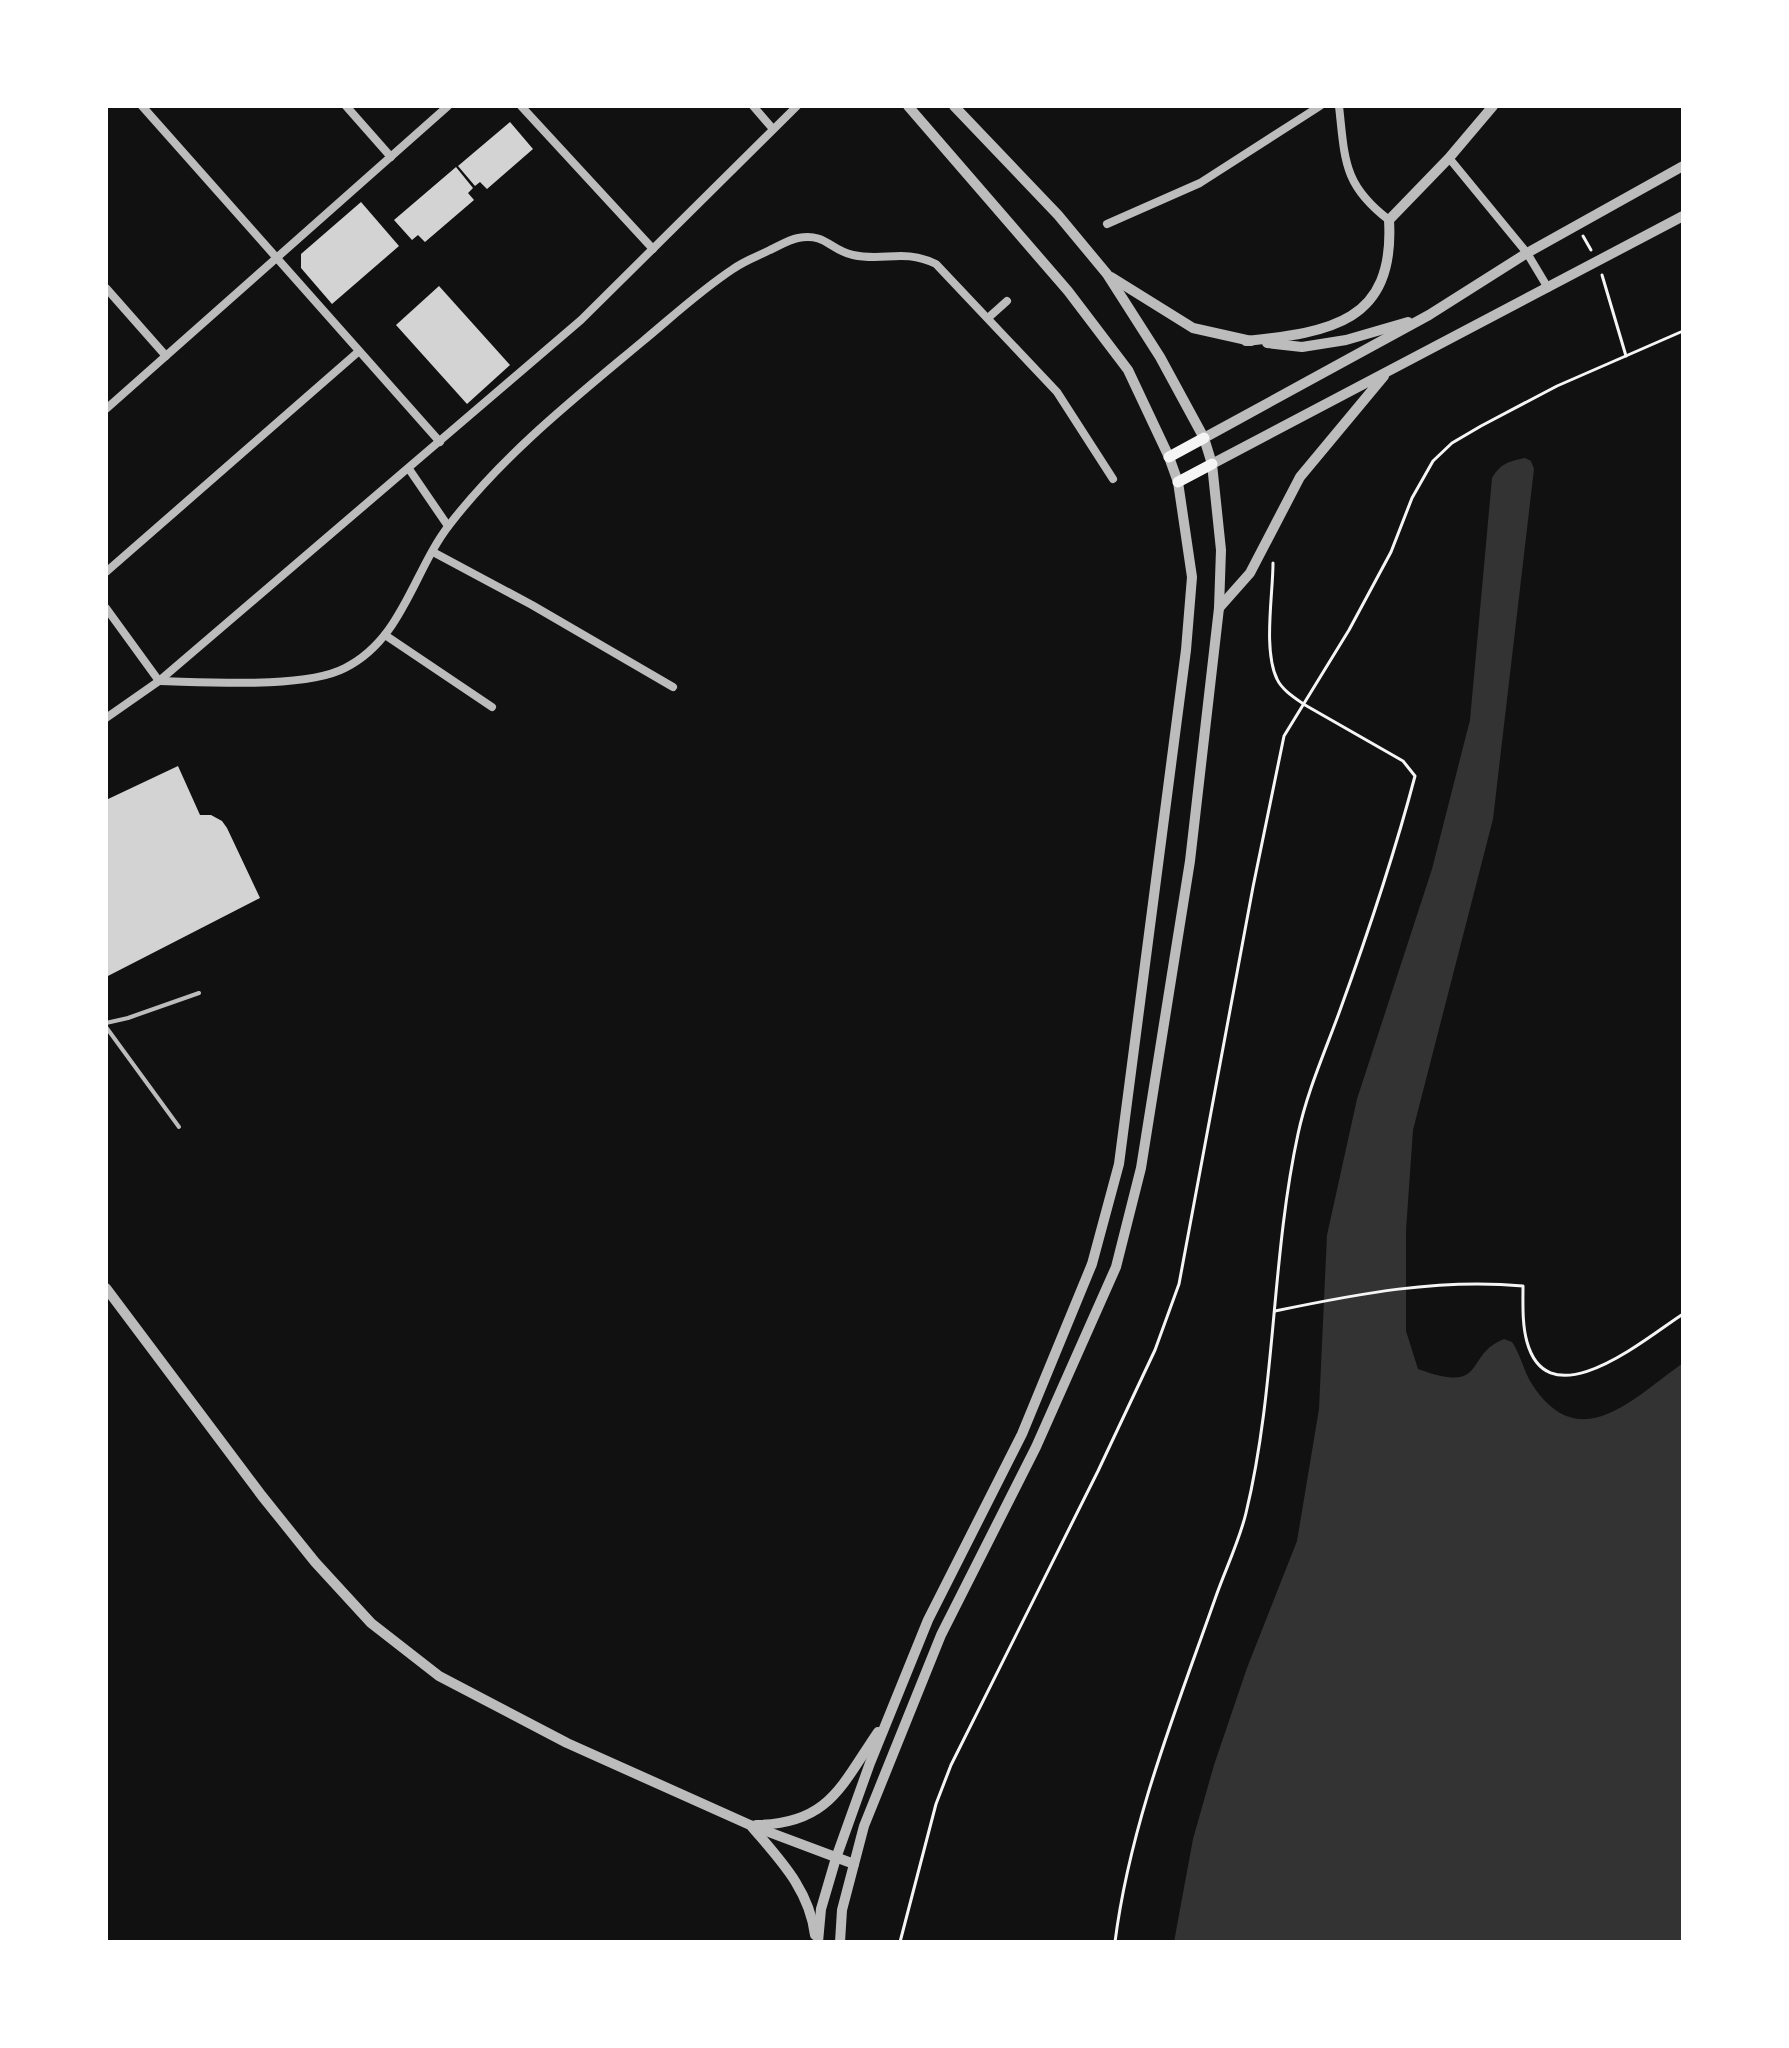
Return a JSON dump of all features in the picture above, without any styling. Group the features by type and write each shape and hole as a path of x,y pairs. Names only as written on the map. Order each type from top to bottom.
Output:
{"main road":[{"path":"1169,457 1204,438"},
{"path":"1178,482 1212,464"}],"street":[{"path":"142,106 440,442"},
{"path":"346,106 391,157"},
{"path":"106,409 448,106"},
{"path":"521,106 653,249"},
{"path":"753,106 773,129"},
{"path":"106,718 159,681 581,320 797,106"},
{"path":"817,1942 821,1909 836,1858 928,1620 1034,1406 1092,1264 1119,1164 1186,650 1192,577 1178,482 1128,370 1068,291 908,106"},
{"path":"840,1942 842,1910 864,1826 941,1635 1036,1447 1116,1267 1141,1168 1190,861 1219,608 1221,550 1212,464 1204,438 1160,357 1107,274 1058,215 954,106"},
{"path":"1107,224 1200,183 1320,106"},
{"path":"1339,106 1349,176 1368,204 1389,220"},
{"path":"1246,341 1328,329 1347,320 1368,302 1383,276 1390,249 1389,220 1449,158 1493,106"},
{"path":"1449,158 1527,253 1548,288"},
{"path":"1204,438 1429,315 1527,253 1683,166"},
{"path":"1212,464 1683,216"},
{"path":"159,681 246,683 307,678 343,669 375,649 448,526 500,467 553,415 733,268 794,238 817,236 849,255 870,258 904,254 919,256 936,264 1057,392 1113,479"},
{"path":"1107,274 1193,328 1246,341 1302,347 1346,340 1429,315"},
{"path":"106,288 166,356"},
{"path":"988,318 1007,301"},
{"path":"106,572 358,352"},
{"path":"1219,608 1250,573 1300,477 1388,371"},
{"path":"409,469 448,526"},
{"path":"433,552 673,687"},
{"path":"106,608 159,681"},
{"path":"385,635 492,707"},
{"path":"106,1288 315,1562 371,1623 439,1676 567,1743 750,1825 854,1864"},
{"path":"750,1825 795,1821 821,1808 836,1794 890,1714"},
{"path":"750,1825 785,1866 806,1897 817,1942"}],"lane":[{"path":"179,1127 106,1025 199,993"}],"path":[{"path":"1577,224 1598,262 1626,356"},
{"path":"900,1942 936,1804 951,1765 1155,1350 1179,1284 1284,736 1305,705 1391,552 1412,498 1433,461 1452,443 1557,386 1683,331"},
{"path":"1115,1942 1120,1902 1136,1835 1246,1515 1259,1440 1298,1136 1311,1084 1339,1013 1415,776 1403,761 1305,705 1277,681 1272,661 1272,551"},
{"path":"1274,1311 1411,1287 1481,1282 1523,1286 1526,1339 1532,1356 1541,1367 1558,1376 1575,1376 1604,1366 1683,1314"}],"shaded area":[{"path":"1525,458 1531,461 1534,469 1493,819 1413,1130 1406,1230 1406,1331 1418,1369 1456,1378 1472,1370 1491,1346 1504,1339 1512,1342 1530,1381 1548,1404 1567,1416 1586,1419 1605,1415 1625,1405 1683,1363 1683,1942 1174,1942 1193,1839 1214,1765 1247,1668 1297,1541 1319,1409 1327,1235 1357,1099 1432,869 1470,720 1492,478 1506,464"}],"building":[{"path":"510,122 533,149 487,189 480,182 475,186 458,166"},
{"path":"456,167 473,188 468,193 474,200 425,242 418,235 412,240 394,220"},
{"path":"361,202 399,246 332,304 301,268 301,254"},
{"path":"439,286 510,365 467,404 396,325"},
{"path":"178,766 200,815 211,815 227,828 260,898 106,977 106,800"}]}
